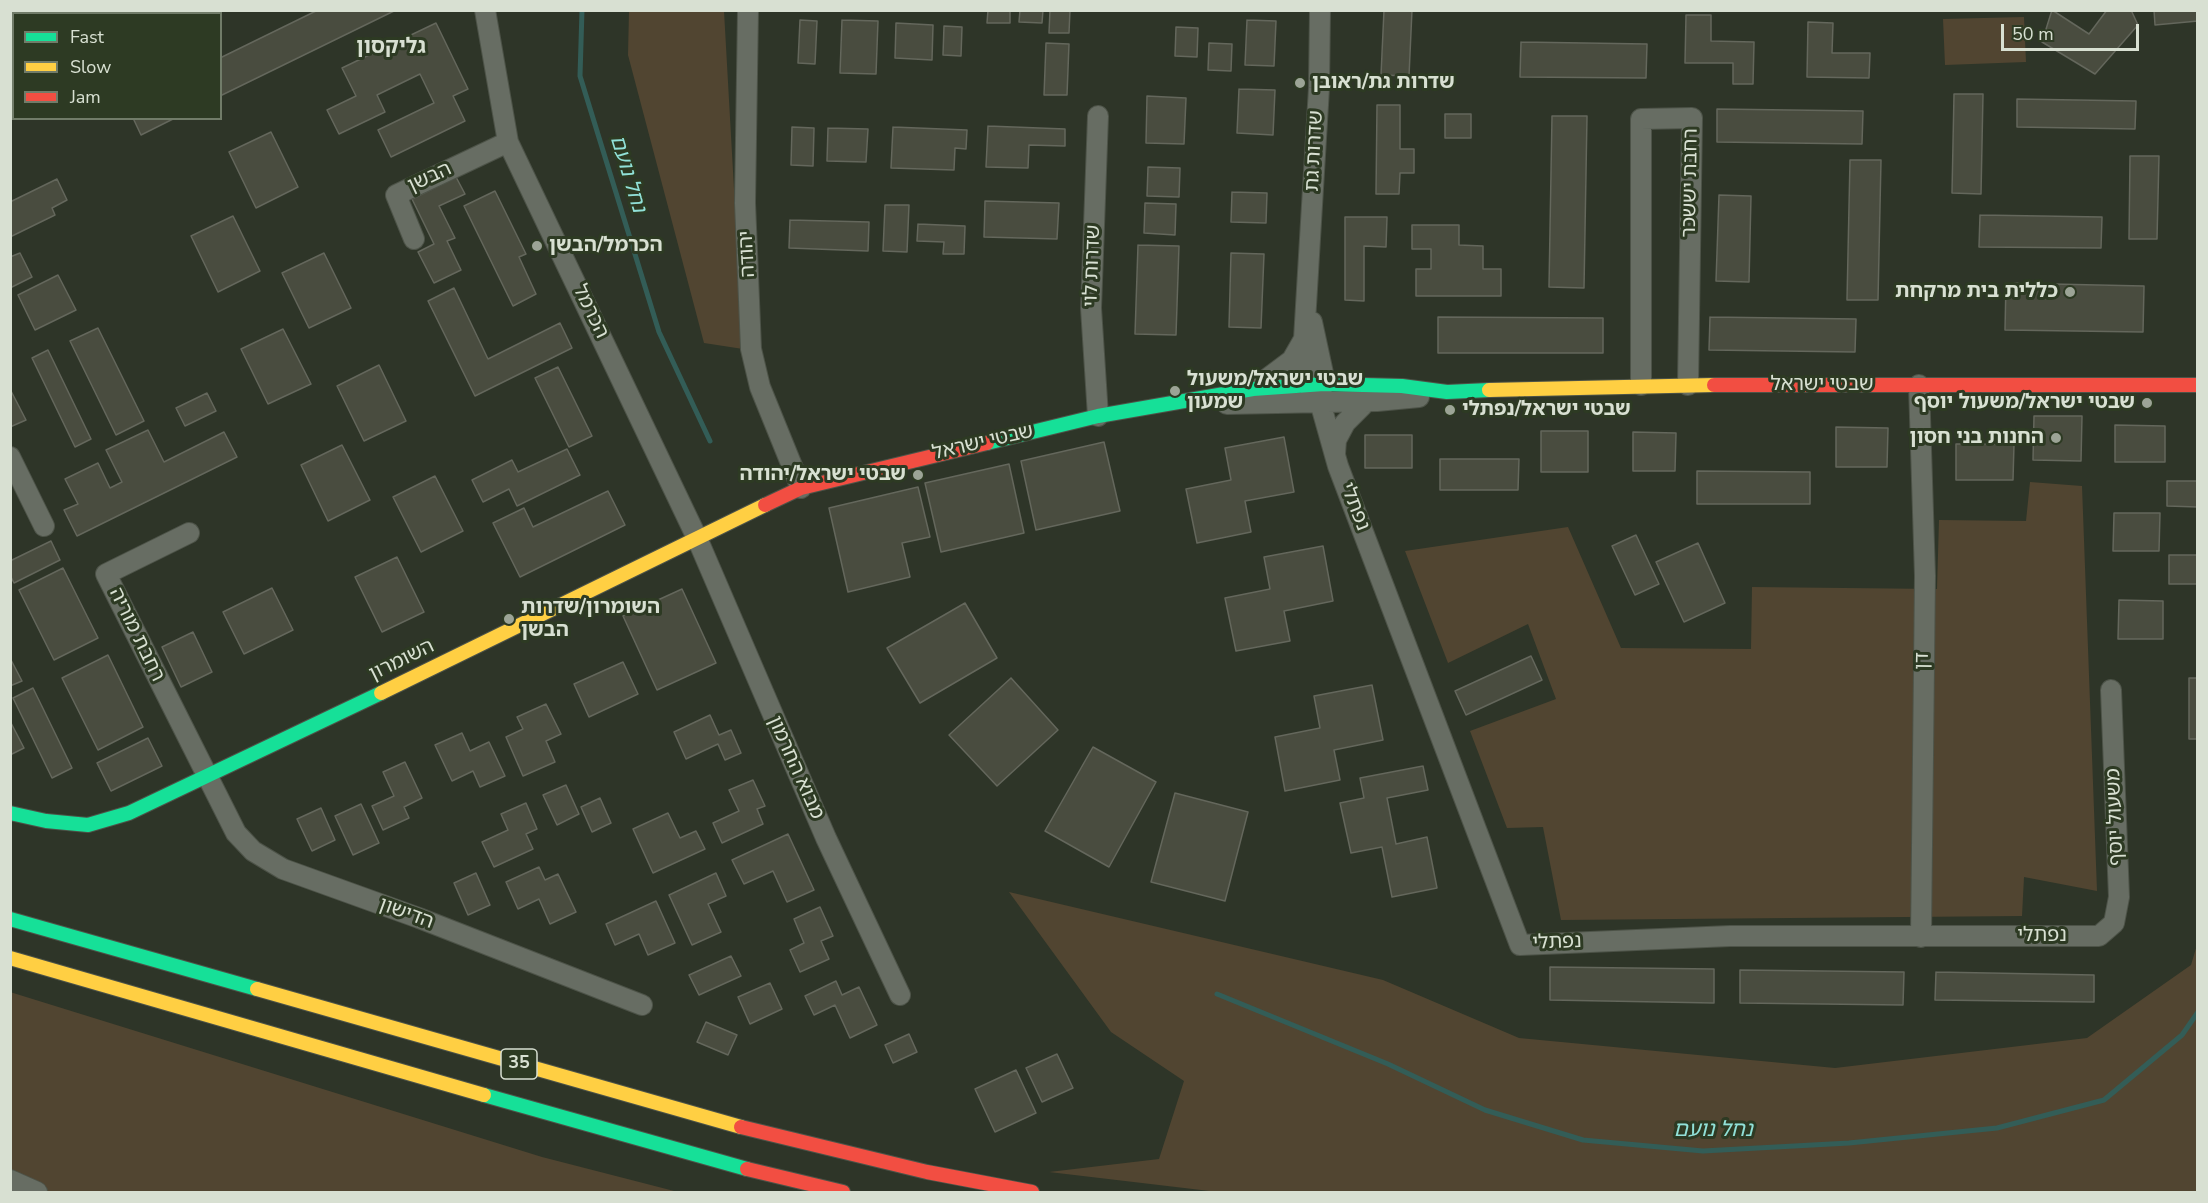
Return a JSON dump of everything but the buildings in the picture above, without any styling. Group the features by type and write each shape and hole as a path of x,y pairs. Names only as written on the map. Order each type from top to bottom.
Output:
{"main road":[{"name":"שבטי ישראל","path":"801,488 1098,416 1253,389 1317,390 1402,386 1447,392 1641,385 2198,385"},
{"name":"השומרון","path":"10,813 46,821 88,825 129,813 207,778 801,488"},
{"name":"35","path":"10,919 769,1135 927,1172 1032,1192"},
{"name":"35","path":"10,958 712,1161 843,1192"}],"street":[{"name":"הכרמל","path":"485,10 508,142 698,538"},
{"name":"יהודה","path":"748,10 745,203 751,349 771,419 801,488"},
{"name":"שדרות גת","path":"1317,390 1304,339 1320,10"},
{"name":"שדרות לוי","path":"1098,116 1090,308 1098,416"},
{"name":"רחבת יששכר","path":"1641,385 1641,119 1692,118 1688,385"},
{"name":"הבשן","path":"414,239 396,195 508,142"},
{"name":"שדרות גת","path":"1307,292 1317,390"},
{"path":"1253,389 1292,360 1304,339"},
{"name":"דן","path":"1919,385 1925,576 1921,936"},
{"name":"שבטי ישראל","path":"1167,404 1317,390 1366,402 1397,400 1447,392"},
{"name":"נפתלי","path":"1317,390 1335,456 1520,945 1730,936 2099,936"},
{"path":"1335,456 1336,440 1345,423 1366,402"},
{"path":"10,457 44,526"},
{"name":"רחבת מוריה","path":"189,533 106,574 207,778"},
{"name":"מבוא החרמון","path":"698,538 826,838 900,995"},
{"name":"משעול יוסף","path":"2099,936 2114,923 2119,897 2111,690"},
{"name":"הדישון","path":"207,778 236,833 253,851 283,869 419,918 642,1005"},
{"path":"10,1180 37,1192"}],"shaded area":[{"path":"629,11 724,11 743,349 704,343 628,55"},
{"path":"2024,17 2026,62 1945,65 1943,19"},
{"path":"2030,482 2082,486 2097,891 2024,877 2022,916 1561,920 1543,827 1507,828 1470,731 1556,699 1528,624 1448,663 1405,551 1568,527 1621,648 1751,649 1752,587 1937,589 1939,520 2026,521"},
{"path":"1009,892 1383,980 1519,1038 1835,1068 2087,1038 2191,965 2197,945 2197,1192 1218,1192 1049,1172 1159,1159 1184,1081 1111,1032"},
{"path":"10,992 542,1157 678,1192 11,1192"}],"waterway":[{"name":"נחל נועם","path":"582,10 580,76 659,332 710,441"},
{"name":"נחל נועם","path":"1217,994 1388,1064 1485,1110 1583,1140 1703,1151 1849,1143 1997,1128 2104,1100 2182,1035 2198,1012"}],"traffic: fast":[{"path":"987,443 1098,416 1253,389 1324,384 1402,386 1447,392 1489,390"},
{"path":"10,813 46,821 88,825 129,813 381,693"},
{"path":"10,919 257,989"},
{"path":"484,1095 747,1169"}],"traffic: slow":[{"path":"1489,390 1714,385"},
{"path":"381,693 765,505"},
{"path":"10,958 484,1095"},
{"path":"257,989 741,1127"}],"traffic: jam":[{"path":"1714,385 2198,385"},
{"path":"765,505 801,488 987,443"},
{"path":"741,1127 927,1172 1032,1192"},
{"path":"747,1169 843,1192"}],"place":[{"name":"שדרות גת/ראובן","path":"1300,83"},
{"name":"הכרמל/הבשן","path":"537,246"},
{"name":"כללית בית מרקחת","path":"2070,292"},
{"name":"שבטי ישראל/משעול שמעון","path":"1175,391"},
{"name":"שבטי ישראל/משעול יוסף","path":"2147,403"},
{"name":"שבטי ישראל/נפתלי","path":"1450,410"},
{"name":"החנות בני חסון","path":"2056,438"},
{"name":"שבטי ישראל/יהודה","path":"918,475"},
{"name":"השומרון/שדרות הבשן","path":"509,619"}],"district":[{"name":"גליקסון","path":"391,48"}]}
